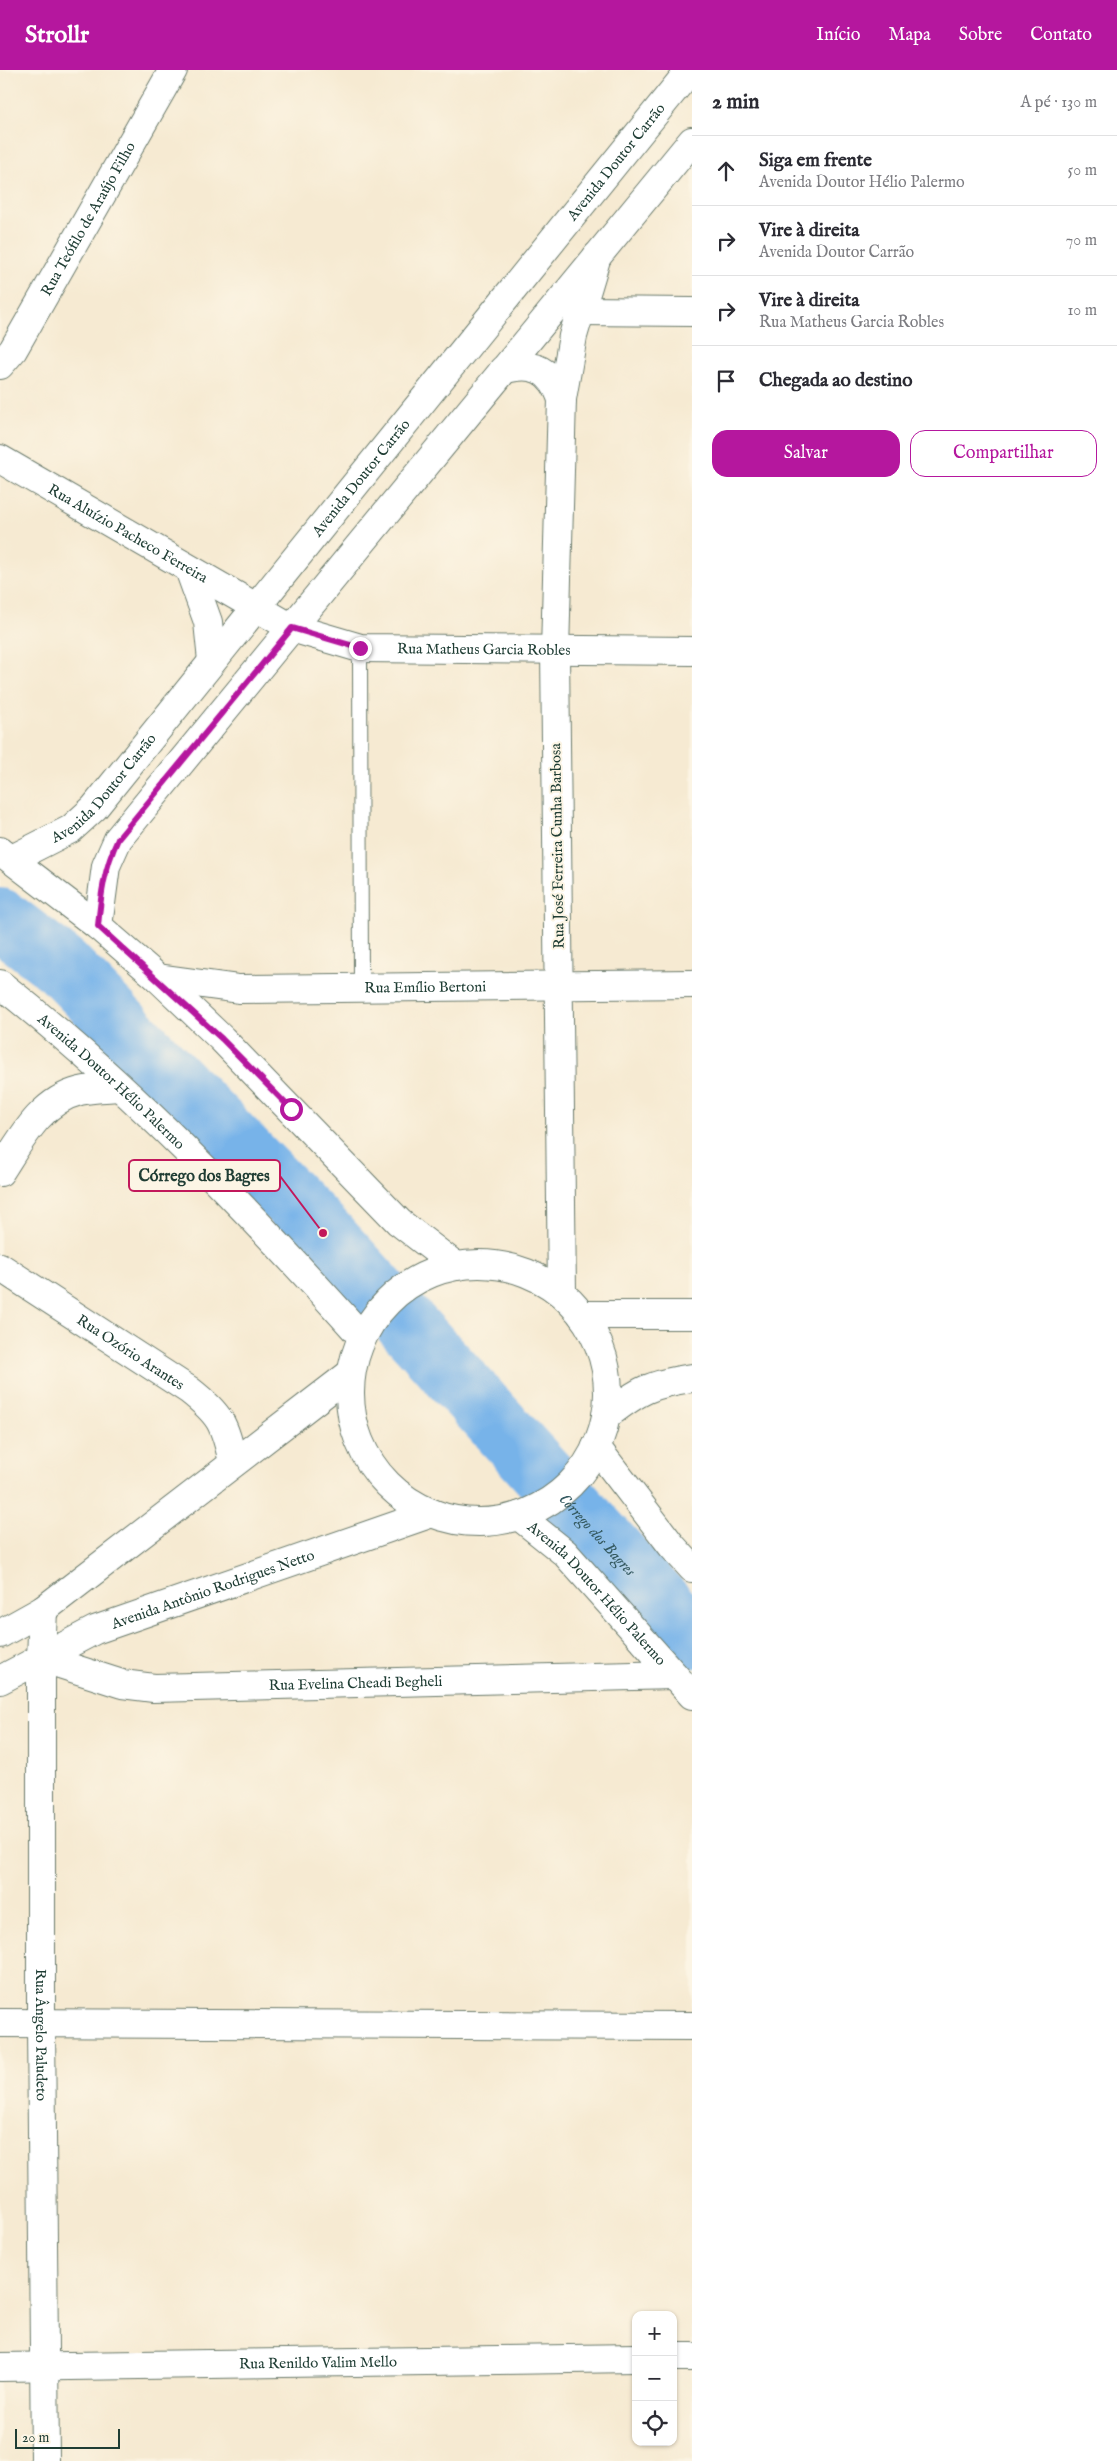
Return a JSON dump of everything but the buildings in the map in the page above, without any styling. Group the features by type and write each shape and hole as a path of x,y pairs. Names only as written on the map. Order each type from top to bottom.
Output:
{"street":[{"name":"Rua Teófilo de Araújo Filho","path":"0,365 13,350 173,70"},
{"name":"Avenida Doutor Carrão","path":"6,855 71,829 94,808 255,606 690,70"},
{"path":"98,926 106,866 118,839 692,142"},
{"name":"Rua José Ferreira Cunha Barbosa","path":"562,1294 555,651 562,398 573,336 597,256"},
{"path":"580,311 692,312"},
{"path":"503,370 518,366 533,367 547,373 557,385 562,398"},
{"name":"Rua Aluízio Pacheco Ferreira","path":"0,459 255,606"},
{"path":"188,569 208,622 212,661"},
{"name":"Rua Matheus Garcia Robles","path":"255,606 292,628 360,648 692,651"},
{"path":"6,855 98,926 158,978 222,1039 399,1222 456,1266"},
{"name":"Rua Emílio Bertoni","path":"158,978 239,989 692,984"},
{"name":"Avenida Doutor Hélio Palermo","path":"0,984 37,1013 119,1087 228,1193 299,1267 367,1329"},
{"path":"0,1172 32,1123 55,1101 81,1091 119,1087"},
{"path":"476,1264 501,1265 542,1280 562,1294 582,1315 599,1347 608,1383 606,1416 590,1458 566,1488 546,1504 519,1516 490,1522 461,1520 432,1513 402,1496 377,1472 360,1441 350,1408 351,1373 367,1329 389,1299 411,1282 430,1272 456,1266 476,1264"},
{"name":"Rua Ozório Arantes","path":"0,1267 189,1390 213,1409 226,1429 234,1462"},
{"path":"582,1315 692,1315"},
{"path":"0,1634 43,1610 351,1373"},
{"path":"606,1416 633,1394 662,1383 692,1378"},
{"path":"590,1458 692,1568"},
{"name":"Avenida Antônio Rodrigues Netto","path":"0,1680 95,1630 432,1513"},
{"name":"Avenida Doutor Hélio Palermo","path":"519,1516 565,1553 692,1696"},
{"name":"Rua Ângelo Paludeto","path":"43,1610 41,1658 41,2024 46,2461"},
{"name":"Rua Evelina Cheadi Begheli","path":"41,1658 122,1684 154,1688 674,1675"},
{"path":"0,2023 692,2026"},
{"path":"677,2357 692,2357"},
{"name":"Rua Renildo Valim Mello","path":"0,2367 632,2358"}],"lane":[{"path":"360,648 361,988"}],"waterway":[{"name":"Córrego dos Bagres","path":"0,919 62,966 323,1233 692,1637"}],"place":[{"name":"Córrego dos Bagres","path":"323,1233"}],"route":[{"path":"291,1109 158,978 98,926 101,893 106,866 118,839 292,628 360,648"}]}
